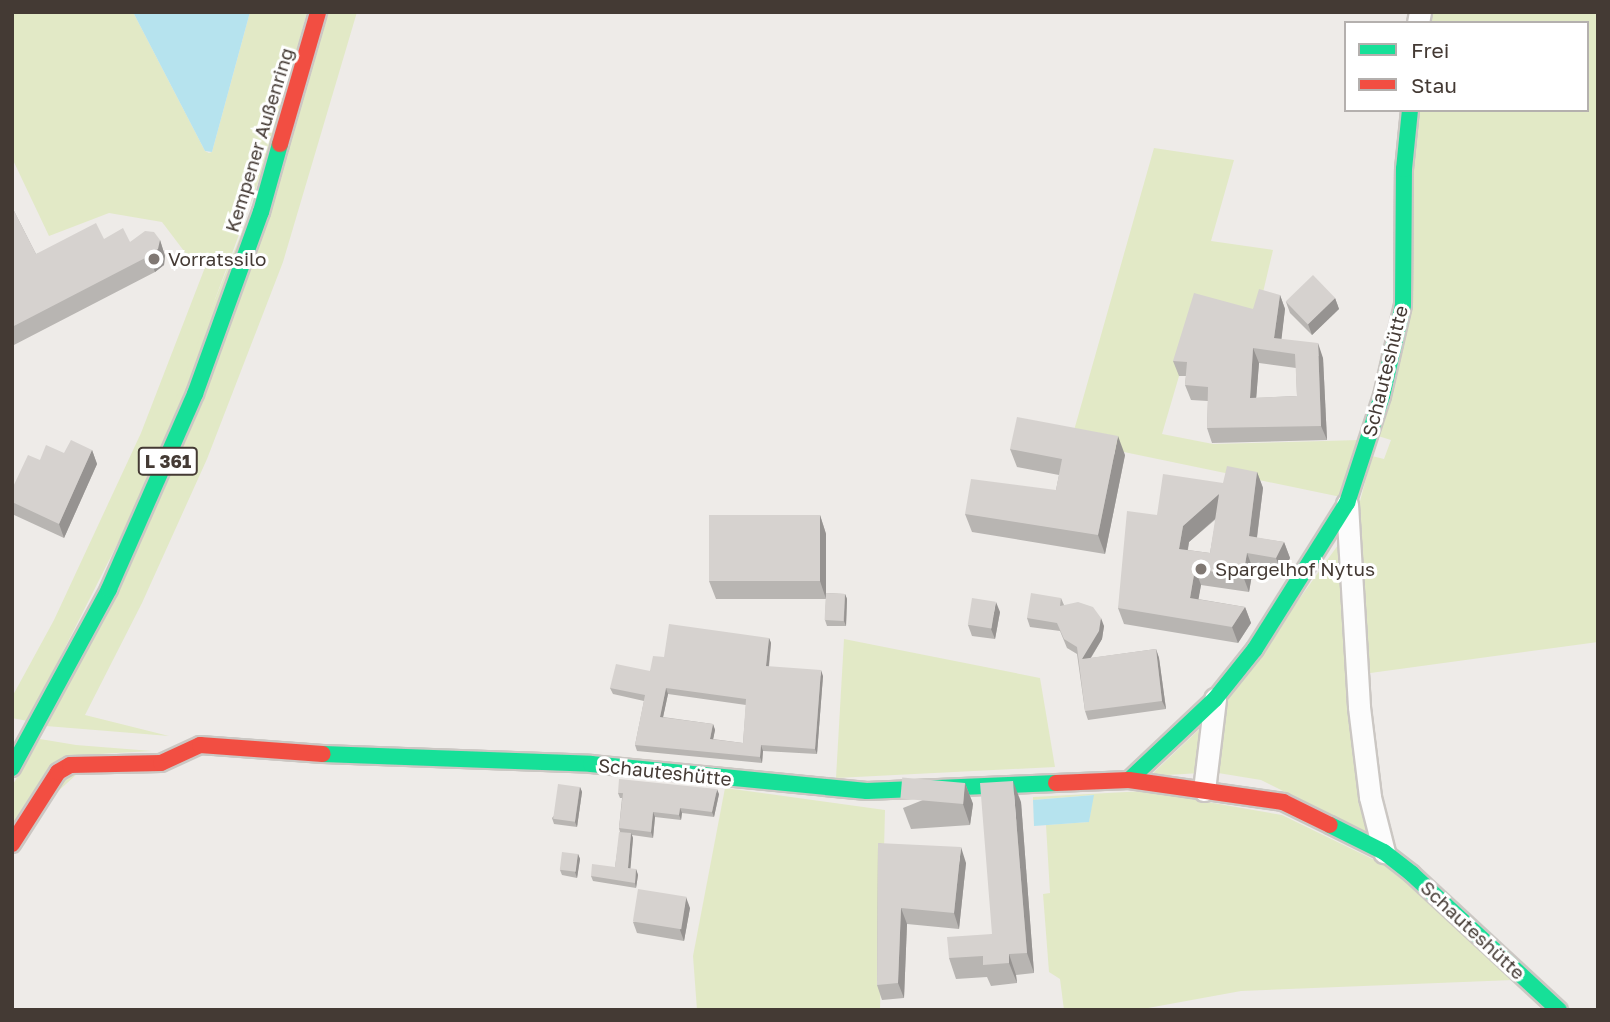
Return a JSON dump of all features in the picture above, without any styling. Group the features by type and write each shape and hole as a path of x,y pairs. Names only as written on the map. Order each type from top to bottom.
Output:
{"street":[{"name":"Kempener Außenring","path":"15,764 109,589 195,394 261,212 318,12"},
{"name":"Schauteshütte","path":"1129,780 1215,699 1255,649 1347,503 1382,396 1404,305 1404,169 1410,112"},
{"name":"Schauteshütte","path":"1347,503 1359,707 1370,797 1384,852"},
{"path":"1204,790 1215,699"},
{"name":"Schauteshütte","path":"12,844 58,772 70,765 161,763 200,745 270,752 591,764 867,791 1129,780 1283,802 1384,852 1412,874 1559,1010"}],"green space":[{"path":"12,12 133,12 205,151 209,153 212,152 250,12 307,12 268,156 145,489 28,721 12,718 12,697 54,620 141,433 209,257 187,255 162,222 109,213 49,236 12,158"},
{"path":"329,12 357,12 283,262 207,459 142,603 85,715 169,736 46,726"},
{"path":"1429,12 1598,12 1598,642 1363,674 1357,591 1359,505 1372,456 1384,459 1391,440 1378,436 1417,112 1589,112 1589,21 1428,21"},
{"path":"1154,148 1234,160 1211,241 1273,250 1256,322 1199,308 1162,434 1213,444 1360,440 1341,497 1071,441"},
{"path":"1338,545 1370,834 1261,780 1212,772 1219,711"},
{"path":"844,639 1040,678 1055,767 836,778"},
{"path":"1207,722 1201,773 1150,776"},
{"path":"40,739 76,745 152,751 99,754 12,833 12,786"},
{"path":"725,788 885,810 880,1010 697,1010 693,956"},
{"path":"1145,791 1282,815 1395,870 1513,980 1241,991 1137,1010 1064,1010 1060,979 1049,972 1043,894 1050,893 1046,825 1089,822 1093,795 1033,800 1033,797"}],"water":[{"path":"133,12 250,12 212,152 205,151"},
{"path":"1094,795 1089,822 1034,826 1033,800"}],"building":[{"path":"12,207 36,254 96,223 104,239 123,228 130,242 145,231 154,232 160,240 158,249 12,327"},
{"path":"1313,275 1335,298 1308,324 1286,301"},
{"path":"1259,289 1280,295 1274,338 1318,343 1321,426 1207,428 1208,387 1185,385 1187,362 1173,361 1194,293 1253,309","holes":["1253,348 1295,354 1297,396 1250,398"]},
{"path":"1017,417 1118,436 1098,535 965,514 971,479 1056,490 1062,459 1010,449"},
{"path":"71,440 92,450 59,524 12,502 12,489 28,455 40,460 46,445 64,453"},
{"path":"1227,466 1257,472 1249,536 1284,542 1276,558 1247,553 1243,576 1195,569 1190,598 1245,607 1232,627 1118,608 1127,511 1157,515 1163,474 1223,483","holes":["1219,494 1210,553 1179,549 1183,526"]},
{"path":"709,515 820,515 820,581 709,581"},
{"path":"826,593 845,594 844,621 825,620"},
{"path":"1031,593 1061,598 1060,606 1078,602 1093,607 1101,618 1099,631 1082,659 1156,649 1162,701 1085,711 1077,647 1064,639 1057,623 1027,618"},
{"path":"972,598 996,602 991,628 968,625"},
{"path":"669,624 769,638 766,666 821,670 815,749 761,745 760,757 635,745 645,695 610,688 616,664 650,671 653,656 664,657","holes":["666,688 746,699 743,743 710,739 713,724 660,717"]},
{"path":"902,778 965,783 963,804 900,798"},
{"path":"619,779 717,789 712,812 680,808 679,815 653,812 651,832 619,828 623,793 618,793"},
{"path":"1013,781 1027,953 1009,954 1009,963 983,965 983,956 949,958 947,937 992,934 980,783"},
{"path":"558,784 580,787 575,822 553,819"},
{"path":"619,832 631,833 628,868 636,869 635,883 591,876 592,864 615,867"},
{"path":"878,843 961,847 954,913 901,908 898,983 877,985"},
{"path":"562,852 578,854 576,872 560,870"},
{"path":"638,889 686,897 681,929 633,922"}],"traffic: fast":[{"path":"1129,780 1215,699 1255,649 1347,503 1382,396 1403,305 1404,169 1410,112"},
{"path":"12,768 109,589 195,394 261,212 280,144"},
{"path":"323,754 591,764 867,791 1056,783"},
{"path":"1330,825 1384,852 1412,874 1559,1010"}],"traffic: jam":[{"path":"280,144 318,12"},
{"path":"12,844 58,772 70,765 161,763 200,745 323,754"},
{"path":"1056,783 1129,780 1283,802 1330,825"}],"place":[{"name":"Vorratssilo","path":"154,259"},
{"name":"Spargelhof Nytus","path":"1201,569"}]}
